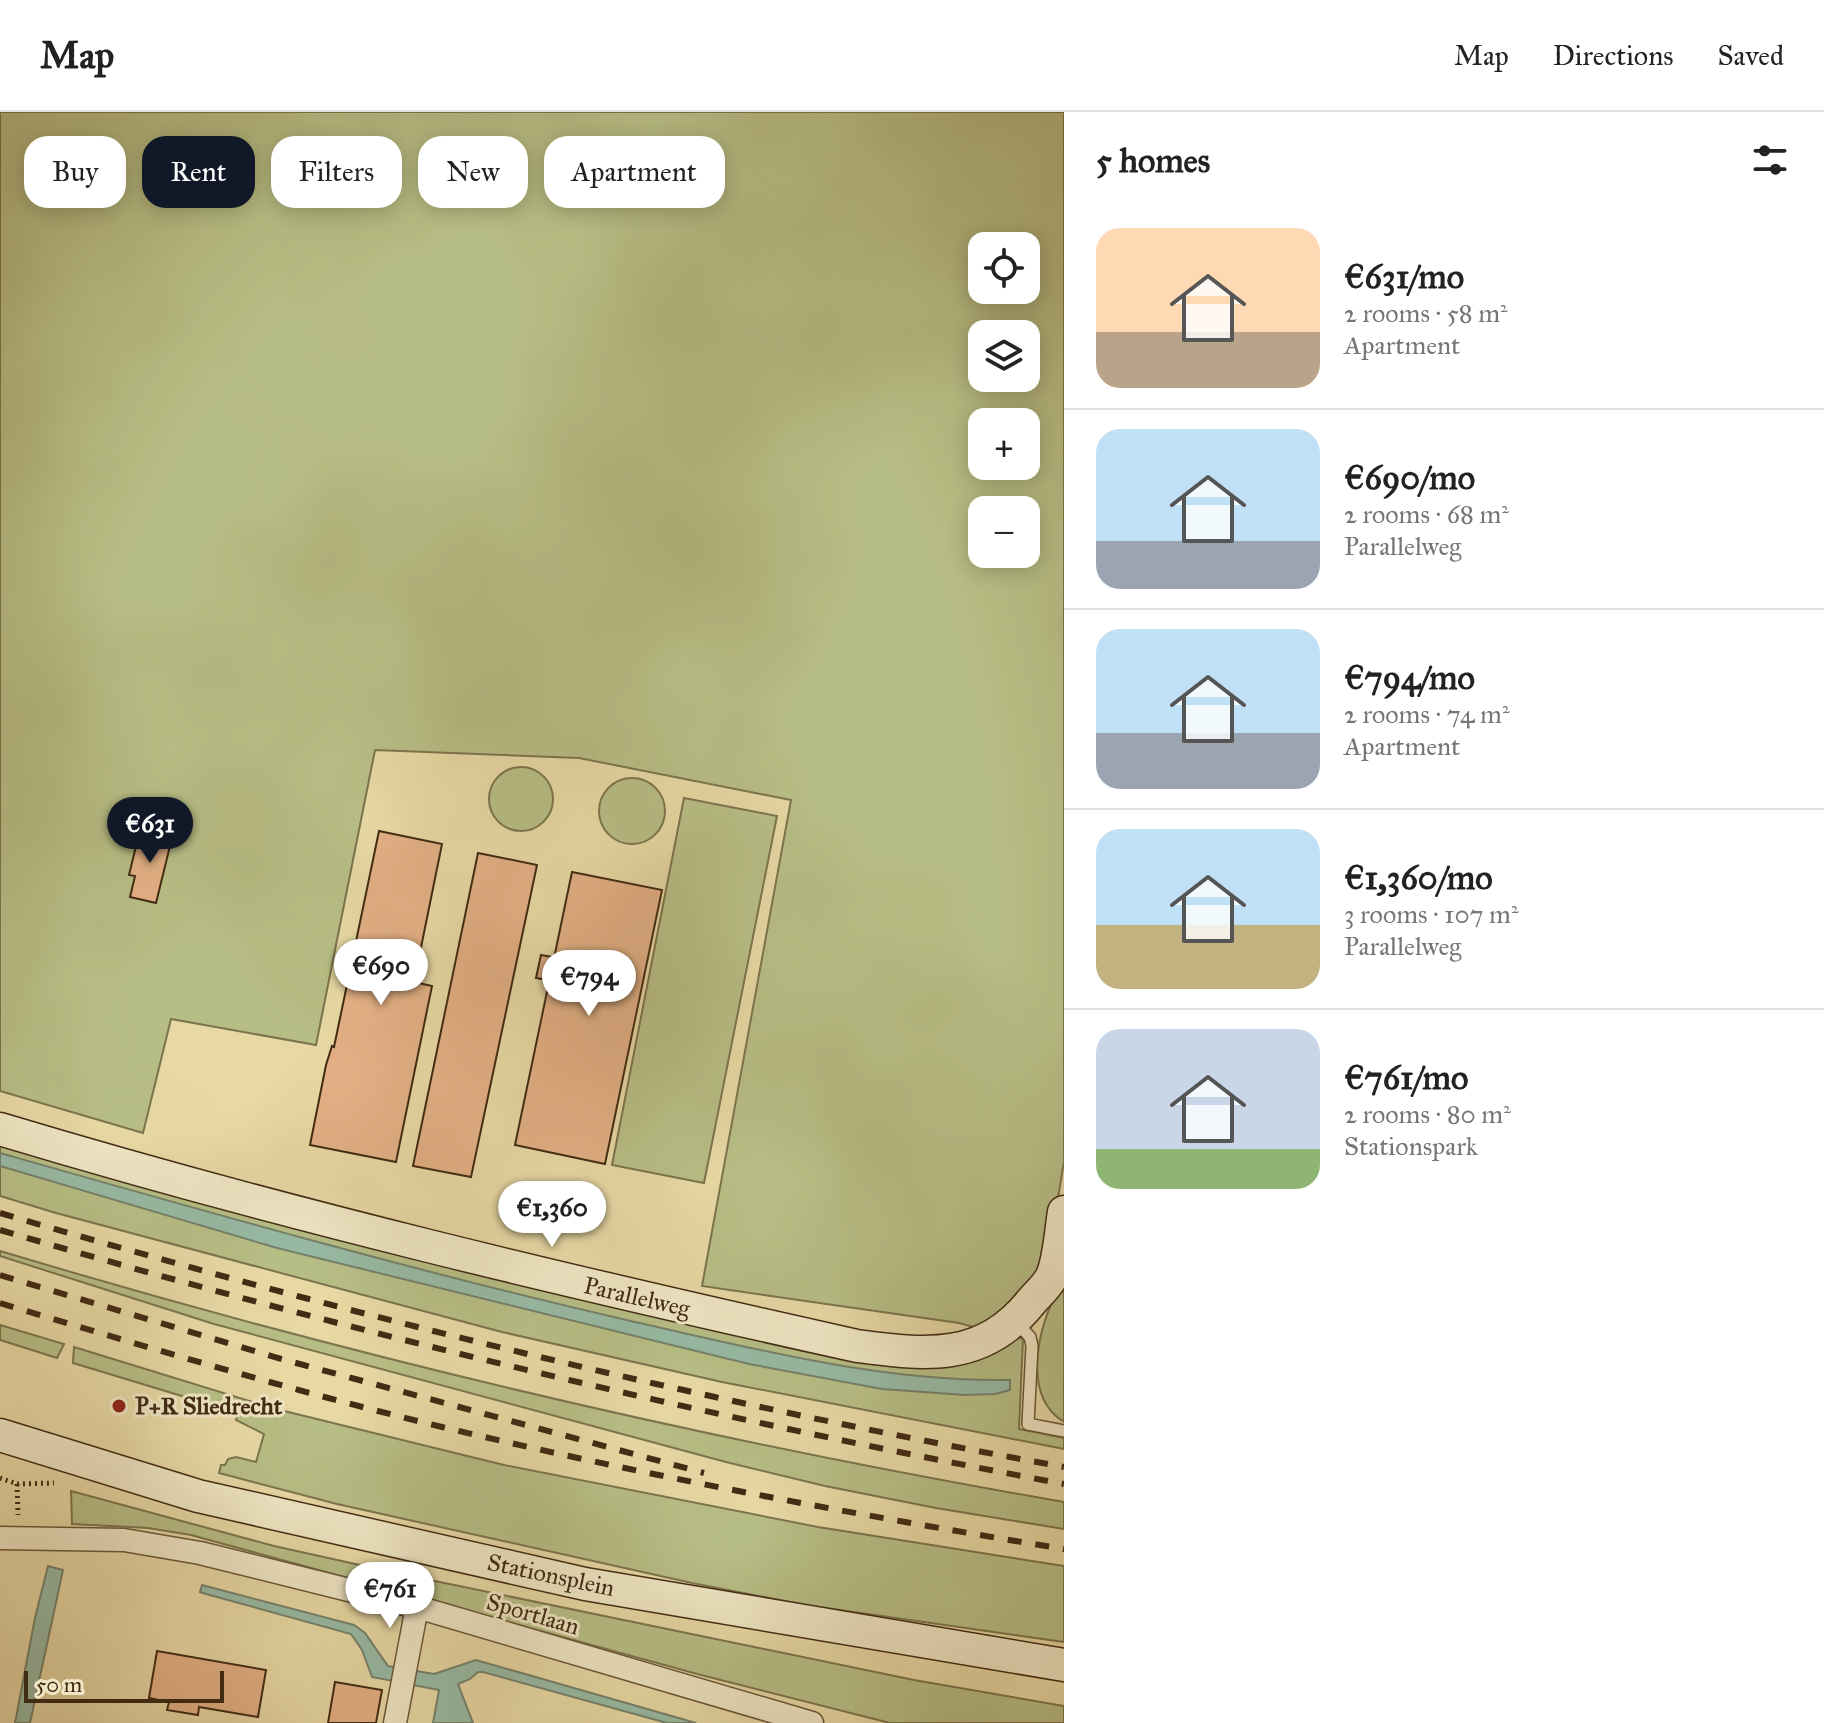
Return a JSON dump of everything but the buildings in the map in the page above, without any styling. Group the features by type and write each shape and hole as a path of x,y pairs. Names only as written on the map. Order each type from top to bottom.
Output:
{"street":[{"name":"Parallelweg","path":"0,1129 509,1268 857,1346 933,1354 981,1342 1016,1321 1052,1277 1064,1212"},
{"name":"Stationsplein","path":"0,1435 198,1496 585,1584 1064,1665"},
{"name":"Sportlaan","path":"9,1538 124,1540 200,1553 417,1607 812,1723"},
{"path":"395,1723 417,1607"}],"lane":[{"path":"1016,1321 1030,1337 1032,1346 1028,1424 1064,1431"}],"path":[{"path":"9,1538 17,1484"}],"green space":[{"path":"0,112 1064,112 1064,1162 1047,1249 1025,1294 980,1329 959,1323 702,1286 791,800 579,758 375,750 316,1045 171,1019 143,1133 0,1091"},
{"path":"521,767 539,773 547,781 553,799 547,817 539,825 521,831 503,825 495,817 489,799 495,781 503,773"},
{"path":"632,778 655,788 665,811 655,834 632,844 609,834 599,811 609,788"},
{"path":"684,798 777,816 704,1183 612,1165"},
{"path":"0,1141 731,1333 1020,1338 1023,1339 1019,1429 1064,1438 1064,1449 722,1382 502,1332 56,1213 0,1196"},
{"path":"0,1251 263,1326 528,1393 795,1451 1064,1502 1064,1529 825,1486 726,1462 214,1324 0,1256"},
{"path":"1058,1290 1064,1292 1064,1422 1051,1410 1042,1395 1037,1360 1044,1322"},
{"path":"0,1325 64,1344 57,1358 0,1340"},
{"path":"74,1347 272,1408 504,1465 818,1527 1064,1566 1064,1642 805,1605 692,1583 337,1504 219,1473 221,1465 225,1465 228,1459 236,1457 256,1462 264,1434 236,1420 238,1413 73,1363"},
{"path":"71,1491 274,1546 396,1573 914,1680 1064,1706 1064,1723 890,1723 701,1675 191,1535 148,1528 72,1524"}],"shaded area":[{"path":"0,1153 396,1263 635,1322 868,1370 915,1376 1010,1380 1010,1390 965,1395 882,1389 749,1364 277,1248 0,1166"},
{"path":"48,1566 63,1570 30,1723 15,1723 35,1618"},
{"path":"202,1585 354,1625 365,1633 388,1666 434,1674 476,1660 696,1723 667,1723 478,1672 458,1684 473,1723 433,1723 439,1690 372,1677 362,1650 351,1634 206,1594 200,1592"}],"railway":[{"path":"0,1213 263,1287 529,1354 796,1414 1064,1467"},
{"path":"0,1230 264,1304 529,1370 796,1431 1064,1484"},
{"path":"0,1275 285,1360 704,1473"},
{"path":"0,1303 275,1384 519,1445 752,1494 1064,1549"}],"place":[{"name":"P+R Sliedrecht","path":"119,1406"}]}
